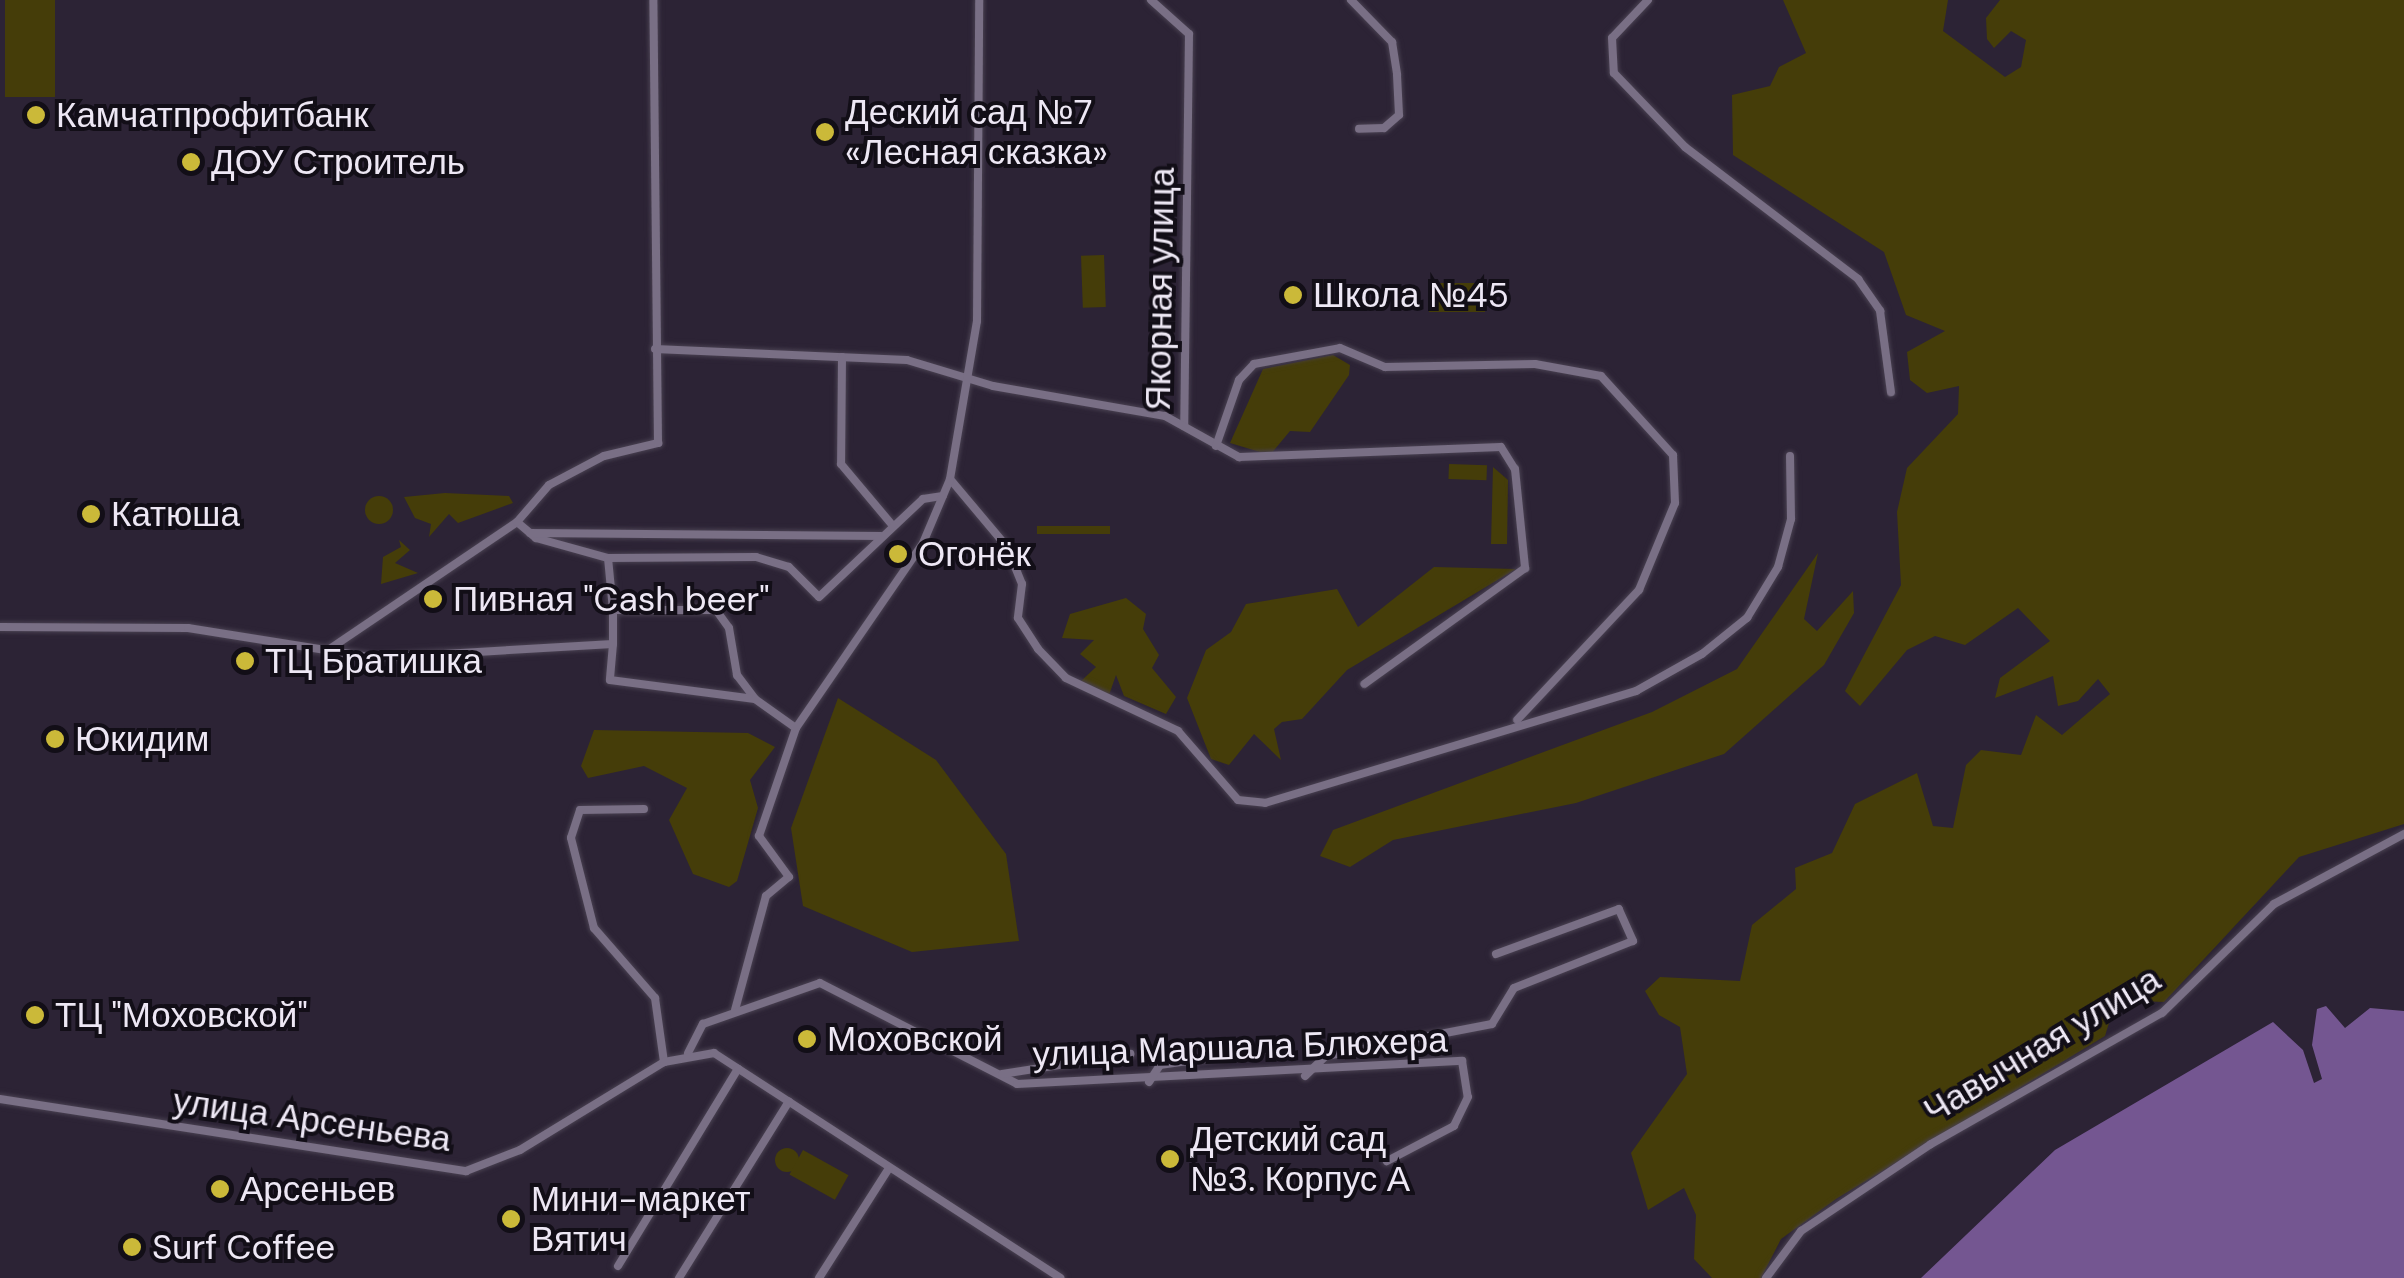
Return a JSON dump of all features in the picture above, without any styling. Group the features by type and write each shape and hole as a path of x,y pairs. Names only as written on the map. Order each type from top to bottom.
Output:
{"street":[{"path":"331,648 468,546 517,522 564,477 658,443 653,0"},
{"path":"735,1010 766,896 789,876 759,836 796,728 923,543 950,479 963,374 977,321 979,0"},
{"name":"Якорная улица","path":"1150,0 1189,34 1184,426 1216,446 1277,458 1450,443 1510,456 1525,568 1514,585 1364,684"},
{"path":"1351,0 1392,42 1398,75 1398,115 1384,128 1359,128"},
{"path":"1648,0 1606,56 1685,147 1858,279 1880,311 1892,392"},
{"path":"1216,446 1239,380 1254,364 1323,351 1340,348 1384,367 1534,364 1601,376 1673,455 1674,502 1639,590 1518,720"},
{"path":"655,349 842,357 963,374 1184,426"},
{"path":"842,357 841,464 894,526"},
{"path":"950,479 1007,548 1022,584 1018,618 1038,649 1066,678 1178,731 1238,800 1264,803 1518,720 1636,690 1747,618 1782,551 1790,456"},
{"path":"517,522 530,533 608,558 756,557 789,567 820,596 923,499 942,496"},
{"path":"530,533 882,536"},
{"path":"608,558 613,610 610,680 755,699"},
{"path":"613,610 716,610 729,628 737,675 755,699 796,728"},
{"path":"0,627 188,628 331,648 454,658 492,657 508,644 612,644"},
{"path":"644,809 580,810 571,838 594,928 655,998 664,1062"},
{"name":"Чавычная улица","path":"1766,1278 1802,1231 1931,1144 2162,1012 2274,904 2404,834"},
{"path":"1304,1076 1326,1056 1492,1024 1514,988 1633,941 1620,909 1496,954"},
{"name":"улица Маршала Блюхера","path":"688,1053 703,1024 820,983 1017,1084 1304,1076 1462,1061 1468,1097 1454,1126 1387,1161"},
{"path":"1149,1082 1160,1065 1284,1047"},
{"path":"688,1053 714,1053 1056,1277"},
{"name":"улица Арсеньева","path":"0,1099 466,1171 520,1150 664,1062 688,1053"},
{"path":"1002,1074 1130,1054"},
{"path":"618,1266 738,1068"},
{"path":"679,1278 789,1101"},
{"path":"819,1278 889,1168"}],"shaded area":[{"path":"5,0 55,0 55,97 5,97"},
{"path":"1783,0 1948,0 1943,31 2005,77 2021,67 2026,40 2011,31 1994,48 1987,39 1986,18 2000,0 2404,0 2404,824 2299,857 2164,1002 2116,1000 2105,1036 1836,1199 1781,1239 1761,1278 1712,1278 1694,1259 1696,1215 1684,1188 1648,1210 1631,1153 1687,1074 1680,1027 1659,1015 1645,991 1660,977 1740,981 1752,925 1796,889 1795,868 1832,853 1855,804 1917,773 1933,826 1953,828 1966,765 1981,750 2021,755 2036,715 2062,735 2110,694 2098,679 2078,701 2058,706 2053,676 1995,698 2000,678 2050,641 2018,608 1965,645 1935,636 1907,650 1860,706 1845,691 1901,585 1897,512 1907,468 1958,414 1959,386 1927,393 1910,380 1907,352 1945,331 1906,315 1884,252 1733,155 1732,95 1770,86 1779,67 1806,53"},
{"path":"1104,255 1106,307 1083,308 1081,256"},
{"path":"1429,283 1485,283 1485,312 1429,312"},
{"path":"1333,355 1350,365 1349,375 1310,432 1290,431 1270,455 1230,443 1263,369"},
{"path":"1449,464 1487,465 1486,480 1448,479"},
{"path":"1493,467 1508,480 1507,544 1491,544"},
{"path":"445,493 509,496 513,503 458,523 449,514 429,537 431,524 415,518 404,497"},
{"path":"379,496 389,500 393,510 389,520 379,524 369,520 365,510 369,500"},
{"path":"1037,526 1110,526 1110,534 1037,534"},
{"path":"399,540 410,550 395,563 418,573 381,584 383,557 401,547"},
{"path":"1818,553 1804,619 1817,631 1853,591 1854,613 1824,665 1724,754 1576,803 1393,840 1350,867 1320,856 1333,830 1652,712 1737,669"},
{"path":"1434,567 1516,569 1347,670 1302,719 1282,722 1274,729 1281,760 1254,734 1229,765 1211,759 1187,698 1206,650 1231,632 1246,604 1337,589 1358,627"},
{"path":"1126,598 1146,614 1143,629 1159,655 1152,668 1176,697 1166,714 1124,696 1116,675 1109,695 1080,682 1096,667 1080,654 1094,640 1062,638 1070,614"},
{"path":"838,698 936,760 1006,854 1019,941 912,952 803,906 791,828"},
{"path":"594,730 748,733 775,747 750,780 758,808 737,881 729,887 693,874 669,820 687,788 644,766 588,778 581,766"},
{"path":"2326,1006 2345,1028 2370,1008 2404,1011 2404,1278 1921,1278 2055,1150 2273,1022 2303,1050 2314,1083 2322,1079 2312,1045 2317,1009"},
{"path":"787,1148 799,1160 787,1172 775,1160"},
{"path":"803,1150 848,1175 835,1200 789,1174"}],"place":[{"name":"Камчатпрофитбанк","path":"36,115"},
{"name":"Деский сад №7 «Лесная сказка»","path":"825,132"},
{"name":"ДОУ Строитель","path":"191,162"},
{"name":"Школа №45","path":"1293,295"},
{"name":"Катюша","path":"91,514"},
{"name":"Огонёк","path":"898,554"},
{"name":"Пивная \"Cash beer\"","path":"433,599"},
{"name":"ТЦ Братишка","path":"245,661"},
{"name":"Юкидим","path":"55,739"},
{"name":"ТЦ \"Моховской\"","path":"35,1015"},
{"name":"Моховской","path":"807,1039"},
{"name":"Детский сад №3. Корпус А","path":"1170,1159"},
{"name":"Арсеньев","path":"220,1189"},
{"name":"Мини-маркет Вятич","path":"511,1219"},
{"name":"Surf Coffee","path":"132,1247"}]}
